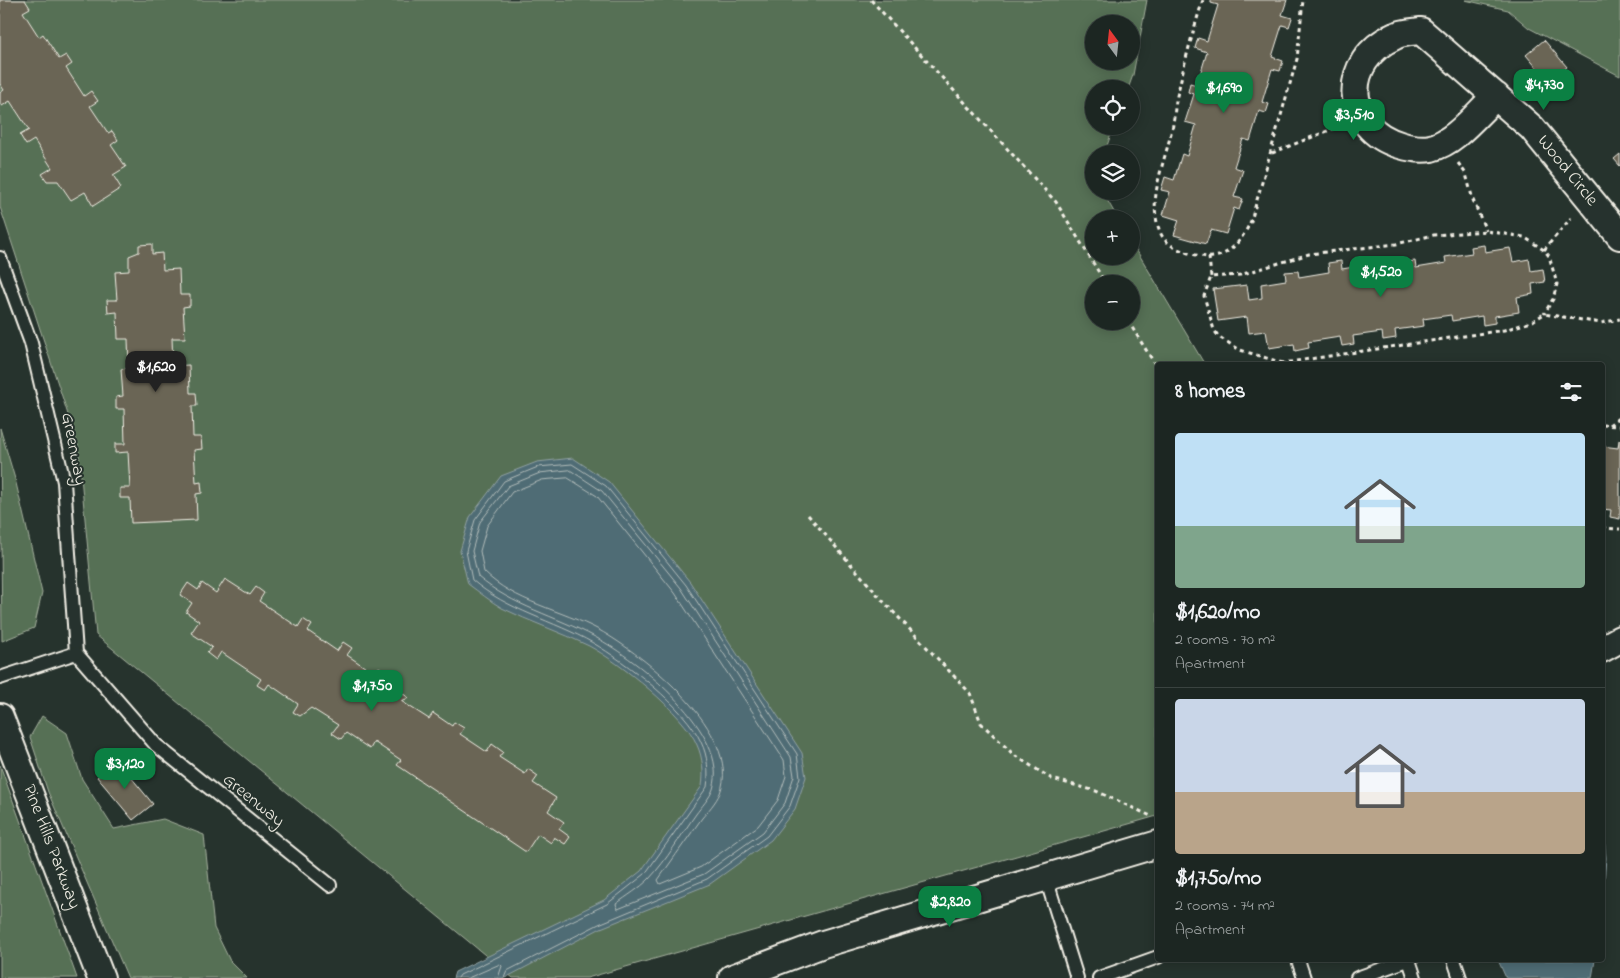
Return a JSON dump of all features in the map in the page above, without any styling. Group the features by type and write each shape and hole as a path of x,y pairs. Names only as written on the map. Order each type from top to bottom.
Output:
{"street":[{"name":"Wood Circle","path":"1362,115 1356,91 1356,78 1362,62 1374,48 1396,35 1421,31 1532,128 1620,236"},
{"path":"1362,115 1366,123 1378,136 1411,148 1430,148 1444,143 1496,96"},
{"path":"1605,647 1620,639"},
{"name":"Pine Hills Parkway","path":"0,717 102,978"},
{"path":"732,978 824,944 1155,845"}],"lane":[{"name":"Greenway","path":"0,258 30,344 47,404 64,482 76,653 156,745 330,885"},
{"path":"0,678 76,653"},
{"path":"1046,878 1077,978"},
{"path":"1099,978 1155,958"},
{"path":"1299,962 1304,978"},
{"path":"1358,978 1403,962"},
{"path":"1410,962 1415,978"},
{"path":"1455,962 1460,978"}],"path":[{"path":"871,0 1056,202 1101,275"},
{"path":"1204,0 1178,92 1172,132 1156,200 1161,234 1170,244 1188,253 1209,257 1226,252 1245,233 1251,221 1297,59 1303,0"},
{"path":"1271,154 1326,134 1362,115"},
{"path":"1444,143 1466,174 1472,200 1486,231"},
{"path":"1544,250 1563,225 1591,201"},
{"path":"1211,278 1240,275 1309,254 1396,244 1434,235 1486,231 1524,237 1544,250 1554,271 1557,284 1553,299 1544,314 1531,322 1504,330 1297,362"},
{"path":"1209,257 1211,278 1204,296 1214,330 1220,337 1240,350 1278,362"},
{"path":"1544,314 1601,323 1620,319"},
{"path":"1134,330 1155,364"},
{"path":"1609,425 1620,417"},
{"path":"1605,425 1620,426"},
{"path":"808,515 883,601 970,693 981,723 1014,755 1052,779 1096,791 1154,818"},
{"path":"1605,528 1620,529"}],"green space":[{"path":"0,0 1147,0 1140,38 1140,15 1085,15 1085,70 1134,70 1131,80 1085,80 1085,135 1111,135 1107,145 1085,145 1085,200 1107,200 1113,210 1085,210 1085,265 1140,265 1140,256 1203,362 1155,362 1155,817 587,978 513,978 96,635 78,445 0,207"},
{"path":"1465,0 1620,0 1620,76 1529,28 1508,10"},
{"path":"0,428 15,479 42,593 34,628 2,641"},
{"path":"42,716 67,733 82,779 114,829 163,819 204,835 214,928 230,961 247,978 128,978 48,792 30,737"},
{"path":"0,765 77,978 0,978"}],"water":[{"path":"573,458 609,482 690,582 802,753 806,777 795,809 771,840 710,884 601,928 505,978 453,978 455,972 604,900 641,871 702,786 701,755 697,745 679,719 650,690 617,664 589,646 502,608 468,584 460,551 470,517 501,476 537,462"},
{"path":"1499,962 1595,962 1592,978 1506,978"}],"building":[{"path":"0,0 25,0 30,8 23,12 39,37 43,34 59,59 66,55 72,64 66,68 84,96 91,91 98,101 90,106 108,133 112,131 118,140 111,145 126,167 113,175 121,188 93,206 85,192 71,200 58,181 47,181 42,174 52,168 34,140 26,145 20,135 29,130 10,101 2,106 0,103 0,93 4,90 0,84"},
{"path":"1211,0 1287,0 1282,15 1292,18 1289,27 1282,25 1272,57 1283,61 1280,71 1272,69 1262,102 1269,104 1266,113 1259,111 1250,141 1243,139 1234,167 1243,170 1234,197 1243,199 1239,210 1234,208 1226,234 1211,230 1206,244 1174,235 1179,220 1163,215 1170,192 1161,190 1165,177 1174,180 1182,154 1187,156 1196,125 1185,122 1194,94 1188,92 1190,83 1197,85 1207,52 1195,48 1198,38 1207,41 1218,5 1211,3"},
{"path":"1544,40 1567,67 1549,82 1526,55"},
{"path":"1620,154 1620,166 1614,159"},
{"path":"152,244 152,254 162,253 163,270 179,269 180,295 190,295 190,306 183,307 185,338 172,338 173,366 189,365 190,393 196,393 197,406 192,406 193,437 201,437 202,449 194,450 196,483 201,482 202,493 196,494 197,520 131,523 130,498 120,498 120,488 130,488 128,452 115,453 115,444 125,444 124,409 116,409 116,397 123,396 121,369 129,368 128,339 118,339 117,312 108,313 107,300 117,300 115,272 129,271 129,256 139,252 139,245"},
{"path":"1484,245 1485,252 1510,248 1513,262 1529,259 1531,271 1543,269 1545,282 1532,284 1533,294 1517,297 1519,312 1495,316 1495,323 1483,325 1482,316 1452,321 1451,315 1423,319 1424,326 1395,330 1396,338 1383,340 1382,332 1353,336 1354,344 1342,346 1340,337 1308,342 1309,348 1295,351 1294,344 1269,348 1266,331 1249,333 1247,317 1218,321 1213,289 1247,285 1249,300 1262,298 1261,284 1286,280 1285,272 1298,271 1299,277 1329,272 1328,263 1341,261 1342,269 1354,267 1354,270 1374,267 1373,260 1385,258 1386,265 1415,261 1416,268 1446,263 1445,257 1472,253 1471,247"},
{"path":"1619,440 1620,519 1610,517 1611,510 1605,509 1605,446 1618,448"},
{"path":"225,579 250,595 256,587 264,593 259,601 298,627 303,619 312,625 308,631 337,651 343,642 352,648 347,655 375,674 379,667 385,672 385,681 409,698 401,701 429,719 433,713 452,726 454,722 464,728 460,734 487,752 492,744 503,752 499,757 525,774 528,769 538,776 533,783 556,798 548,811 564,822 559,829 570,837 565,844 554,837 551,843 538,834 526,852 397,765 401,760 374,742 370,749 346,733 341,739 332,733 338,725 311,708 300,716 293,712 298,704 269,684 265,690 257,685 261,679 221,652 216,660 207,653 212,647 191,633 199,621 186,612 192,603 180,595 188,583 198,590 202,583 216,593"},
{"path":"117,760 153,804 133,820 97,777"}]}
